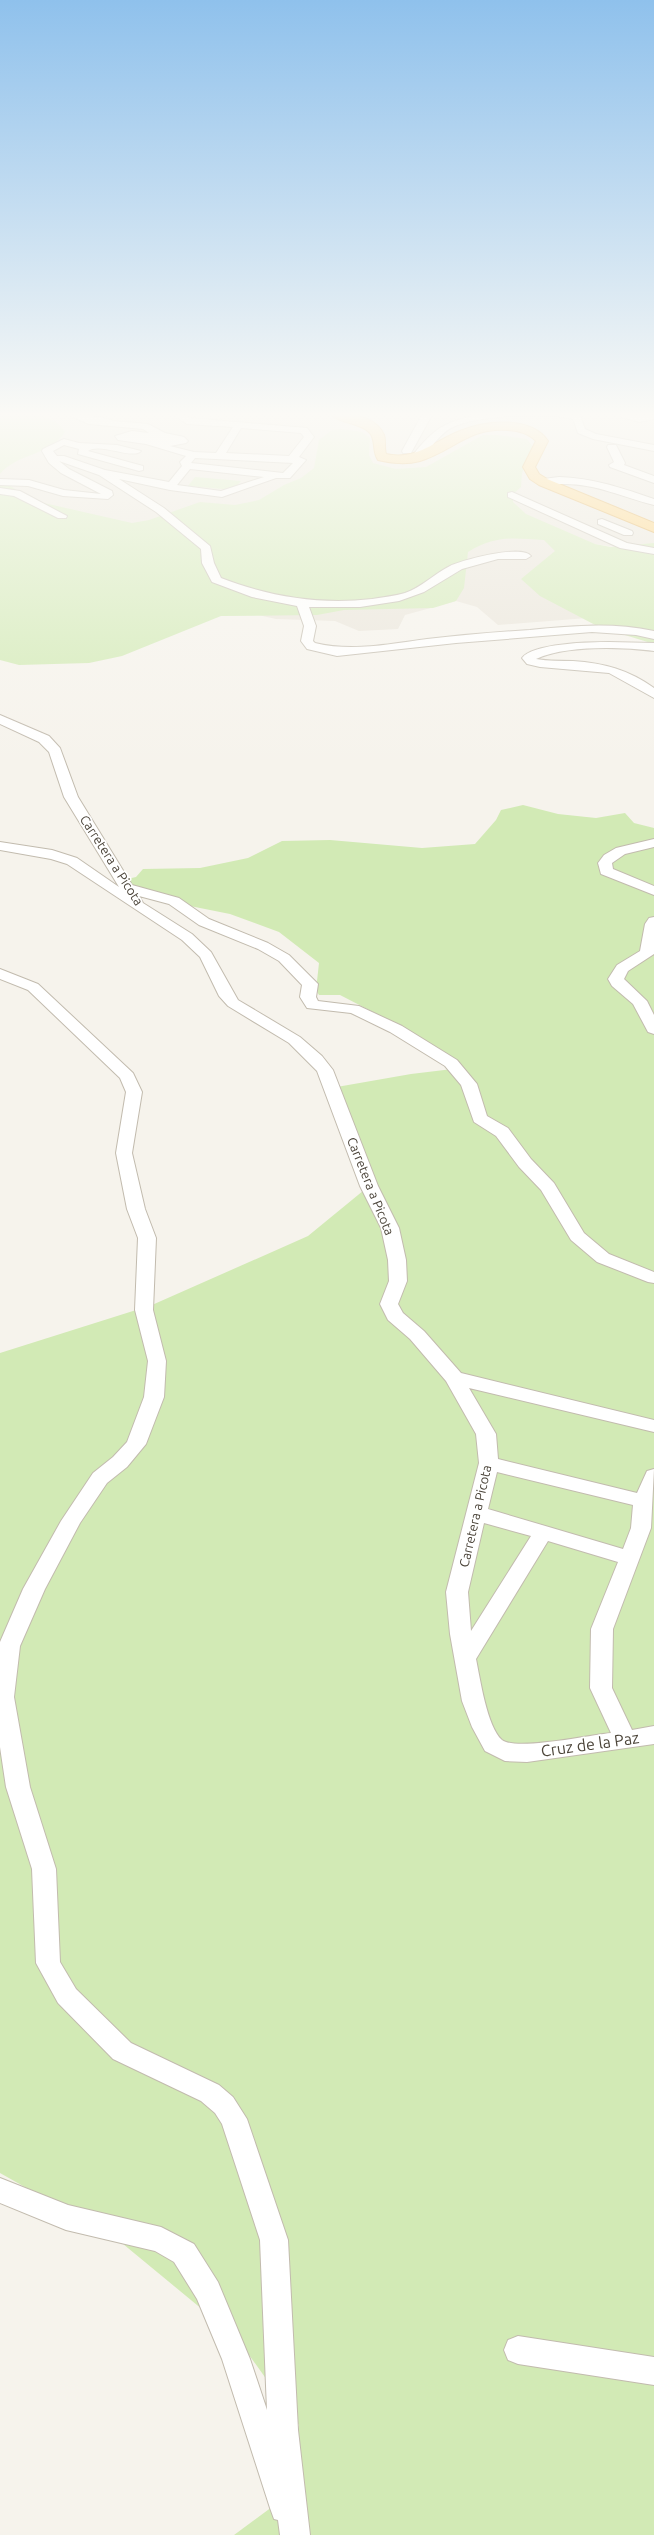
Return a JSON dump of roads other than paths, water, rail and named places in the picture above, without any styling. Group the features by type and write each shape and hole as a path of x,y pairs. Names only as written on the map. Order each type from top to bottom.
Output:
{"street":[{"path":"185,531 206,548 208,563 216,580 239,590 302,604 370,603 394,599 415,593 453,569 487,557 503,554 526,556"},
{"path":"596,531 624,546 654,551"},
{"path":"610,538 631,532 629,531"},
{"path":"302,604 310,626 307,640 311,646 337,652 456,639 592,628 636,631 654,635"},
{"path":"654,647 626,645 576,648 537,653 528,658 540,663 594,666 618,671 634,678 654,694"},
{"name":"Carretera a Picota","path":"0,719 44,739 55,751 71,797 138,906 186,937 206,955 227,996 233,1002 297,1041 317,1059 325,1070 369,1186 390,1228 397,1260 398,1281 389,1304 395,1316 417,1335 454,1378 486,1434 489,1463 457,1592 465,1660 473,1701 483,1727 493,1745 505,1752 527,1753"},
{"path":"654,843 622,850 610,856 605,864 606,871 654,891"},
{"path":"0,846 66,859 80,866 120,896 138,906"},
{"path":"127,888 174,901 204,922 240,935 284,958 310,984 308,997 312,1005 354,1009 396,1029 451,1063 469,1084 480,1118 502,1132 525,1162 548,1187 577,1236 603,1258 654,1278"},
{"path":"654,921 647,953 622,968 616,979 617,983 639,1001 654,1029"},
{"path":"0,974 33,987 126,1076 134,1092 124,1153 136,1209 147,1238 144,1310 157,1361 154,1397 136,1444 120,1462 100,1478 71,1521 34,1589 9,1646 2,1697 18,1787 44,1869 48,1963 67,1996 122,2051 210,2093 224,2105 234,2119 274,2240 283,2430 295,2535"},
{"path":"454,1378 654,1426"},
{"path":"489,1463 643,1501"},
{"path":"625,1739 601,1688 602,1629 630,1558 648,1532 643,1501 654,1476"},
{"path":"476,1513 630,1558"},
{"path":"465,1660 543,1533"},
{"name":"Cruz de la Paz","path":"527,1753 654,1735"},
{"path":"0,2190 66,2217 161,2240 184,2253 208,2291 236,2359 295,2535"},
{"path":"518,2350 654,2371"}]}
